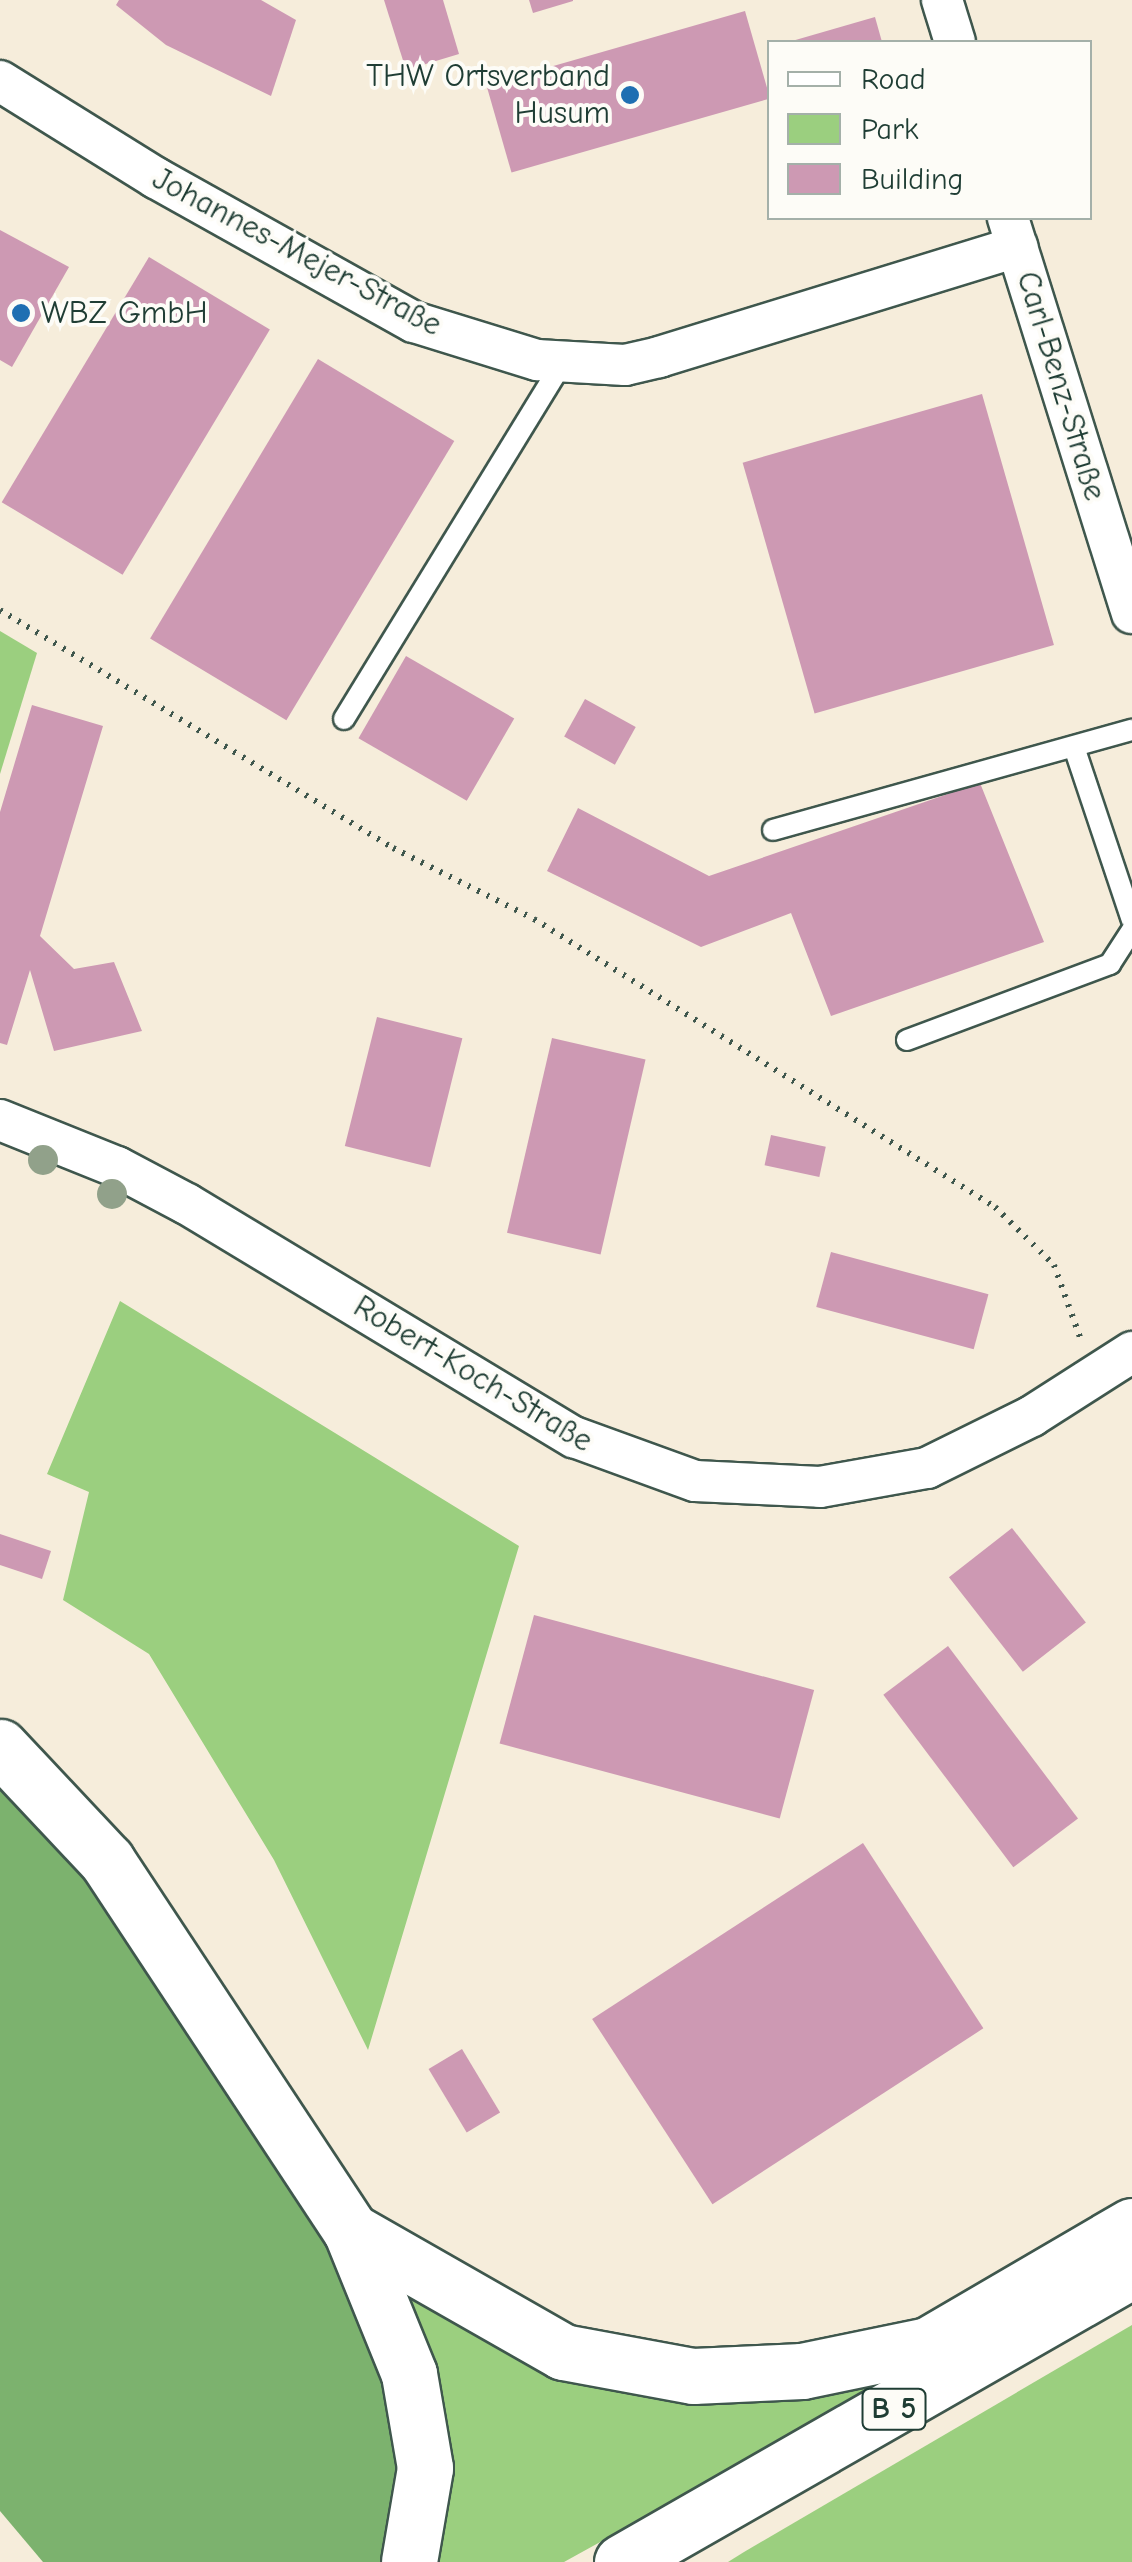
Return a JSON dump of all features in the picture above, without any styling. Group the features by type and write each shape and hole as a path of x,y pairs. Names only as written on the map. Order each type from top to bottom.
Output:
{"highway":[{"path":"0,1746 106,1862 350,2232 408,2374 415,2412 425,2468 409,2562"},
{"path":"350,2232 563,2352 693,2376 802,2371 928,2345 1132,2226"},
{"name":"B 5","path":"622,2562 1132,2270"}],"street":[{"path":"942,0 953,40"},
{"name":"Johannes-Mejer-Straße","path":"0,81 156,178 414,322 562,362 625,365 660,357 1013,232"},
{"name":"Carl-Benz-Straße","path":"1013,232 1132,613"},
{"name":"Robert-Koch-Straße","path":"0,1120 117,1167 187,1204 574,1437 695,1480 820,1487 927,1468 966,1452 1117,1362"}],"lane":[{"path":"344,719 562,362"},
{"path":"772,830 1132,730"},
{"path":"1074,747 1132,920"},
{"path":"908,1040 1110,964 1132,930"}],"path":[{"path":"0,610 392,848 534,919 995,1207 1054,1265 1082,1343 1117,1362"}],"green space":[{"path":"0,631 37,653 0,774"},
{"path":"120,1301 519,1546 368,2050 274,1860 149,1654 63,1600 89,1492 47,1474"},
{"path":"0,1778 87,1874 325,2235 391,2375 409,2467 391,2562 43,2562 0,2511"},
{"path":"375,2257 561,2363 930,2360 564,2562 422,2562"},
{"path":"1132,2325 1132,2562 728,2562 744,2552"}],"building":[{"path":"119,0 261,0 296,20 271,96 166,45 116,5"},
{"path":"384,0 443,0 459,54 406,70"},
{"path":"529,0 573,0 573,1 533,13"},
{"name":"THW Ortsverband Husum","path":"745,11 767,99 512,173 486,85"},
{"path":"875,17 881,40 795,40"},
{"name":"WBZ GmbH","path":"0,230 69,267 12,367 0,360"},
{"path":"149,257 270,330 123,575 2,502"},
{"path":"318,359 454,441 286,720 150,638"},
{"path":"982,394 1054,645 815,714 743,463"},
{"path":"406,656 514,718 467,801 358,738"},
{"path":"585,699 636,727 615,765 564,737"},
{"path":"32,705 103,726 40,936 74,969 114,962 142,1031 54,1051 30,970 7,1045 0,1043 0,812"},
{"path":"980,783 1044,942 831,1016 791,913 701,947 547,871 578,808 709,876"},
{"path":"377,1017 462,1038 430,1167 345,1146"},
{"path":"552,1038 646,1060 601,1254 507,1233"},
{"path":"771,1135 826,1147 819,1177 765,1165"},
{"path":"831,1252 988,1294 974,1349 816,1307"},
{"path":"1012,1528 1086,1623 1023,1672 949,1577"},
{"path":"0,1534 51,1551 42,1579 0,1565"},
{"path":"534,1615 814,1690 780,1819 500,1743"},
{"path":"948,1646 1078,1819 1013,1867 883,1695"},
{"path":"863,1843 983,2028 712,2204 592,2019"},
{"path":"462,2049 500,2112 467,2133 429,2069"}],"place":[{"name":"THW Ortsverband Husum","path":"630,95"},
{"name":"WBZ GmbH","path":"21,313"}]}
